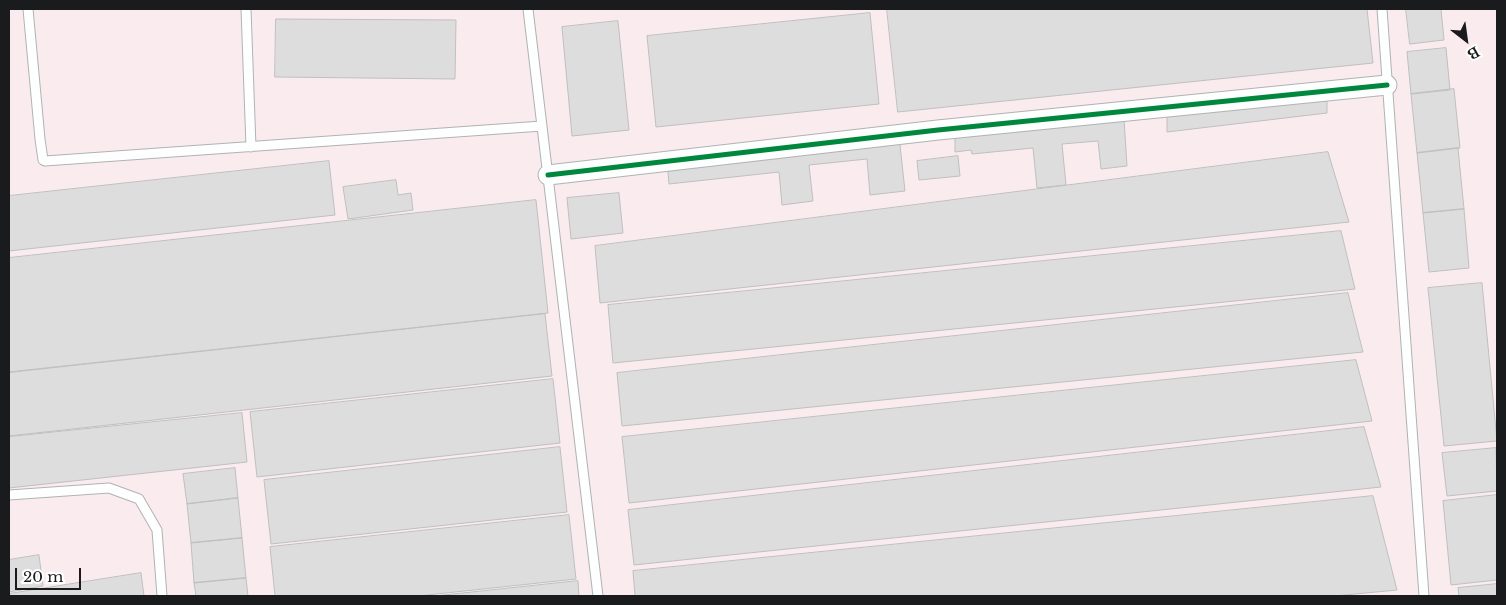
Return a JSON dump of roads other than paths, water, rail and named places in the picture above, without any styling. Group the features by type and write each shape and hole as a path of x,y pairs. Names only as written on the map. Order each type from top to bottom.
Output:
{"street":[{"path":"548,175 938,130 1387,85"}],"lane":[{"path":"28,9 40,139 44,160 542,126"},
{"path":"246,9 252,147"},
{"path":"528,9 598,596"},
{"path":"1382,9 1424,596"},
{"path":"9,495 109,488 139,499 157,530 162,596"}]}
